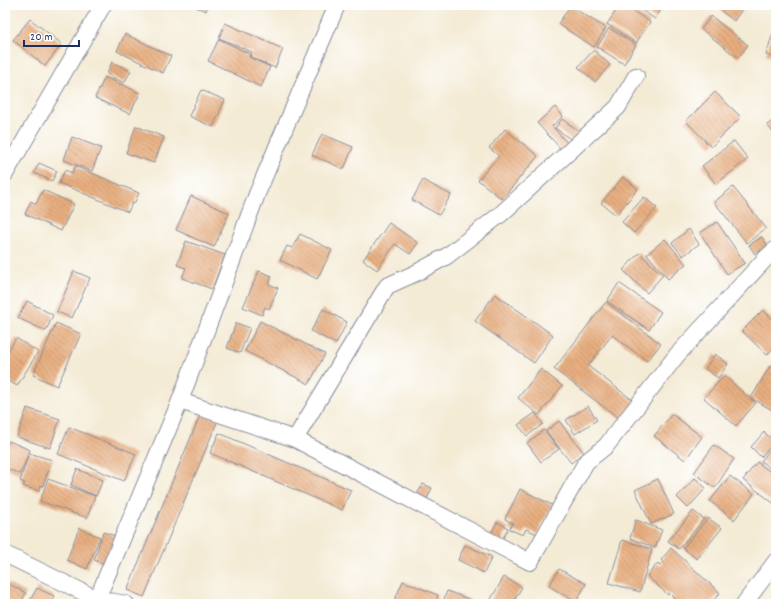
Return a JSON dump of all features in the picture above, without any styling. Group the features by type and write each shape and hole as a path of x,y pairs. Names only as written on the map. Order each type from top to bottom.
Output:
{"street":[{"path":"5,174 104,5"},
{"path":"96,601 180,400 257,194 337,5"},
{"path":"295,439 387,286 416,273 447,256 501,214 618,106 636,76"},
{"path":"180,400 295,439 530,562 586,462 606,446 677,355 776,249"},
{"path":"5,554 96,601 126,604"},
{"path":"744,604 776,561"}],"building":[{"path":"192,5 208,5 206,11"},
{"path":"620,5 624,5 650,22 636,43 607,24"},
{"path":"634,5 664,5 655,19"},
{"path":"725,5 745,5 734,21 721,11"},
{"path":"570,6 606,28 594,47 558,24"},
{"path":"711,16 748,45 738,58 701,29"},
{"path":"30,19 62,44 45,66 13,40"},
{"path":"225,23 283,49 275,68 250,57 252,52 219,38"},
{"path":"609,28 636,45 624,64 597,47"},
{"path":"773,33 776,34 776,58 766,55"},
{"path":"125,34 171,56 163,73 117,51"},
{"path":"219,39 250,54 249,57 270,67 261,87 208,61"},
{"path":"594,50 610,65 595,82 578,67"},
{"path":"112,62 131,71 124,83 107,74"},
{"path":"105,77 140,93 130,114 95,98"},
{"path":"201,90 225,100 213,127 189,116"},
{"path":"715,92 741,117 711,147 686,121"},
{"path":"555,107 563,116 552,126 568,144 562,150 537,123"},
{"path":"776,118 776,136 767,125"},
{"path":"562,119 580,132 573,141 555,128"},
{"path":"136,126 164,137 154,163 126,153"},
{"path":"505,129 538,156 502,199 478,180 499,156 489,148"},
{"path":"322,134 353,147 344,169 312,155"},
{"path":"72,137 101,148 92,171 64,160"},
{"path":"734,141 748,159 716,184 702,166"},
{"path":"39,163 57,171 52,181 34,173"},
{"path":"75,166 139,193 128,212 59,183 65,170 72,173"},
{"path":"623,177 638,189 616,215 601,203"},
{"path":"423,180 451,195 439,215 412,200"},
{"path":"733,187 766,228 747,243 714,202"},
{"path":"43,190 74,204 61,231 25,214 31,201 36,204"},
{"path":"191,196 229,213 214,247 176,230"},
{"path":"644,197 657,208 634,233 622,222"},
{"path":"717,222 745,263 727,274 700,233"},
{"path":"389,223 418,243 410,254 395,244 377,270 363,260"},
{"path":"689,229 699,244 683,256 672,243"},
{"path":"300,234 332,250 317,279 280,260 287,246 292,248"},
{"path":"762,237 768,246 755,254 749,245"},
{"path":"665,239 686,264 668,279 647,254"},
{"path":"186,241 225,255 212,289 182,278 186,268 177,265"},
{"path":"639,253 663,275 647,293 623,270"},
{"path":"74,271 90,278 72,318 57,312"},
{"path":"259,271 272,276 269,284 278,288 269,309 265,307 262,315 243,307"},
{"path":"619,283 661,312 649,330 607,301"},
{"path":"495,294 553,335 534,363 475,321"},
{"path":"27,301 53,315 46,331 18,318"},
{"path":"606,302 661,344 647,361 612,335 588,366 635,402 621,420 554,369"},
{"path":"323,309 347,322 336,344 311,331"},
{"path":"763,310 776,323 776,345 767,355 742,331"},
{"path":"260,321 325,354 309,384 245,351"},
{"path":"56,323 81,334 57,386 33,375"},
{"path":"236,323 250,328 240,353 227,348"},
{"path":"16,338 38,352 17,386 5,379 5,357"},
{"path":"715,354 728,364 718,378 705,369"},
{"path":"770,366 776,369 776,412 751,398"},
{"path":"541,369 562,386 539,415 518,398"},
{"path":"724,376 756,403 736,426 704,398"},
{"path":"588,406 597,420 575,434 566,420"},
{"path":"27,408 60,419 50,448 17,437"},
{"path":"201,413 218,420 144,597 127,590"},
{"path":"535,413 543,424 527,436 518,425"},
{"path":"672,414 702,437 685,460 654,436"},
{"path":"559,421 584,453 571,463 546,431"},
{"path":"69,427 136,454 124,481 58,454"},
{"path":"544,430 559,449 541,462 527,443"},
{"path":"764,432 775,442 761,457 751,447"},
{"path":"219,433 351,490 342,510 210,453"},
{"path":"9,441 30,450 20,474 5,468 5,449"},
{"path":"776,444 776,473 761,461"},
{"path":"714,445 734,459 715,488 694,473"},
{"path":"29,453 52,460 43,486 41,485 39,491 23,486 25,483 20,481"},
{"path":"757,462 776,476 776,505 743,480"},
{"path":"77,469 103,480 96,496 71,485"},
{"path":"730,476 754,494 734,520 710,501"},
{"path":"695,478 706,488 688,508 677,497"},
{"path":"48,479 95,496 87,518 40,501"},
{"path":"658,479 674,514 651,524 635,490"},
{"path":"423,484 432,488 426,501 416,496"},
{"path":"520,489 552,505 537,534 526,529 523,535 509,529 513,523 505,519"},
{"path":"693,511 704,519 679,549 668,541"},
{"path":"708,518 722,528 697,559 683,548"},
{"path":"636,520 662,530 655,548 630,538"},
{"path":"497,522 508,528 501,542 490,536"},
{"path":"79,528 100,537 87,569 67,560"},
{"path":"103,532 119,537 110,565 94,560"},
{"path":"622,540 652,549 640,592 609,583"},
{"path":"465,545 492,557 484,573 458,560"},
{"path":"671,548 720,593 710,604 673,604 671,603 675,599 669,593 668,595 647,576 658,563 660,565 663,562 661,560"},
{"path":"559,569 586,584 576,602 549,586"},
{"path":"504,577 522,587 512,604 488,604"},
{"path":"403,581 438,595 435,604 393,604"},
{"path":"5,582 26,593 20,604 5,604"},
{"path":"37,588 54,596 50,604 28,604"},
{"path":"447,591 471,600 469,604 442,604"}]}
